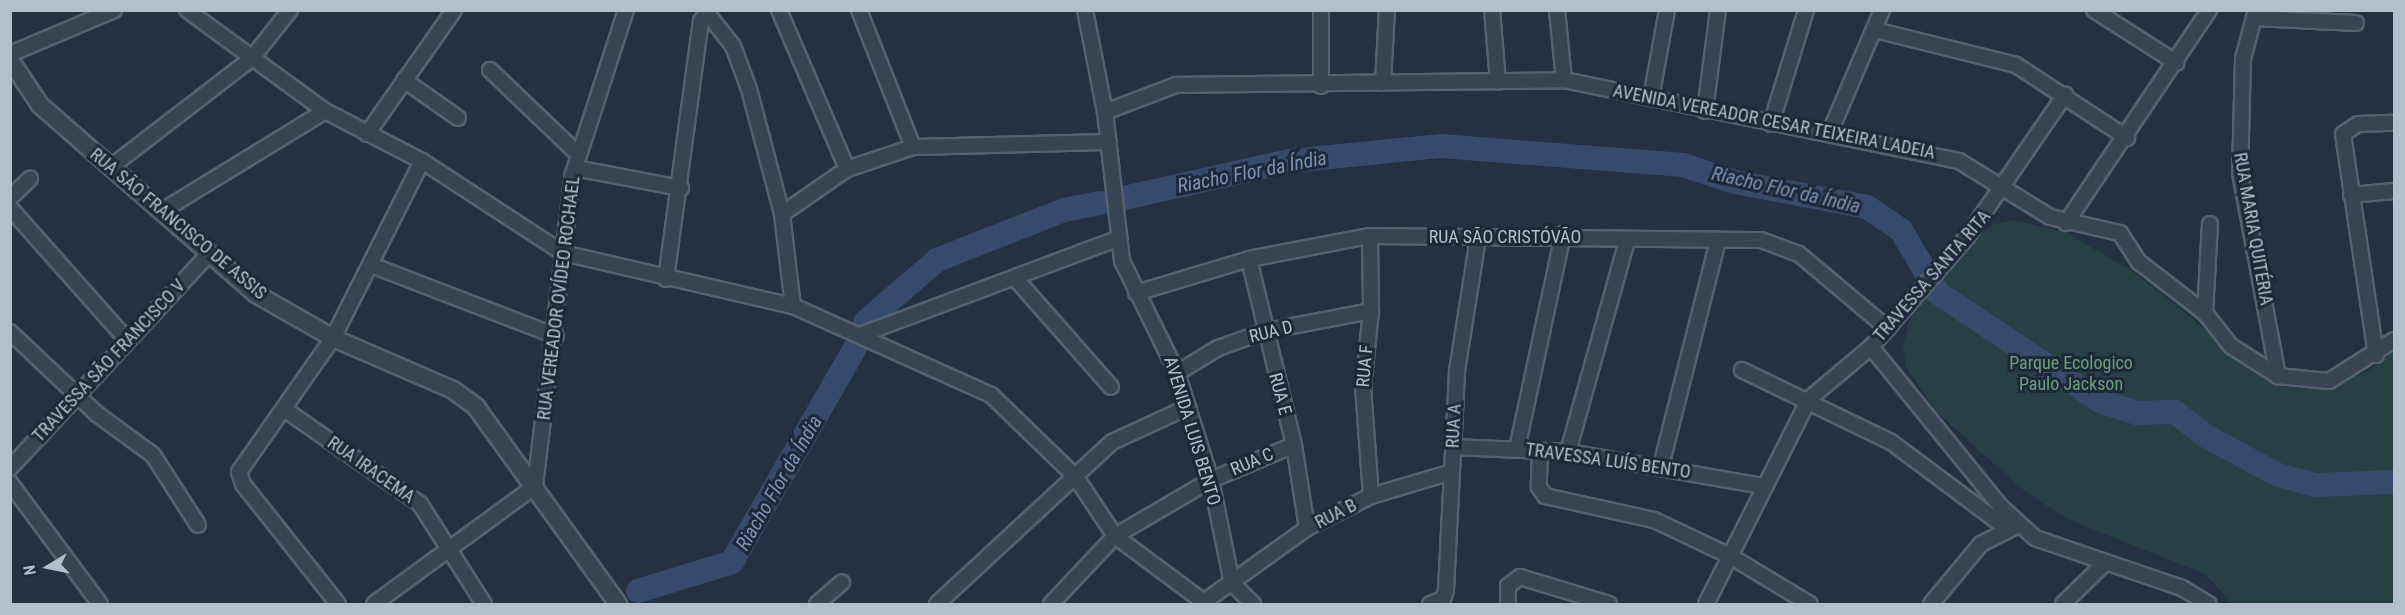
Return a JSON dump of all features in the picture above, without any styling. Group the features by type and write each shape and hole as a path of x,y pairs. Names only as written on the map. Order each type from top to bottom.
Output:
{"street":[{"path":"10,54 114,10"},
{"path":"187,10 325,111 422,161 563,253 666,279 793,306 991,395 1075,476 1115,536 1203,603"},
{"path":"112,166 252,58 290,10"},
{"path":"367,134 454,10"},
{"name":"RUA VEREADOR OVÍDEO ROCHAEL","path":"535,486 556,336 563,253 576,161 626,10"},
{"path":"779,10 847,169"},
{"path":"859,10 913,147"},
{"name":"AVENIDA LUIS BENTO","path":"1085,10 1105,112 1119,238 1136,293 1177,373 1210,480 1232,583"},
{"path":"1321,10 1321,86"},
{"path":"1383,83 1387,10"},
{"path":"1492,10 1498,82"},
{"path":"1557,10 1564,80"},
{"path":"1651,98 1667,10"},
{"path":"1705,111 1718,10"},
{"path":"1771,124 1806,10"},
{"path":"1830,132 1882,10"},
{"path":"2094,10 2177,63"},
{"path":"2066,223 2127,138 2209,10"},
{"path":"666,279 707,13 741,63 782,214 793,306"},
{"path":"2255,14 2356,23"},
{"name":"RUA MARIA QUITÉRIA","path":"2255,14 2243,59 2240,173 2278,376"},
{"path":"1875,30 2016,65 2065,95 2127,138"},
{"name":"RUA SÃO FRANCISCO DE ASSIS","path":"10,60 15,77 40,105 112,166 208,255 256,294 333,338 465,398 535,486 618,604"},
{"path":"490,70 576,161 681,188"},
{"path":"404,80 458,118"},
{"name":"AVENIDA VEREADOR CESAR TEIXEIRA LADEIA","path":"1105,112 1176,85 1321,86 1564,80 1771,124 1830,132 1937,153 2066,223 2120,233 2139,262 2205,313 2239,353 2278,376 2329,381 2376,355 2394,340"},
{"name":"TRAVESSA SANTA RITA","path":"1706,604 1763,486 1809,399 1871,347 1888,329 2005,188 2065,95"},
{"path":"162,211 325,111"},
{"path":"2376,355 2350,195 2345,129 2394,123"},
{"path":"782,214 847,169 913,147 1109,142"},
{"path":"338,604 243,484 240,466 284,409 333,338 422,161"},
{"path":"10,198 30,179"},
{"path":"2350,195 2394,191"},
{"path":"10,208 127,340"},
{"path":"2205,313 2210,224"},
{"path":"1517,449 1563,234"},
{"name":"RUA SÃO CRISTÓVÃO","path":"1136,293 1249,259 1370,236 1478,240 1563,234 1627,240 1718,242 1761,240 1787,247 1888,329"},
{"name":"RUA F","path":"1370,236 1371,311 1363,387 1371,496"},
{"path":"860,335 1119,238"},
{"name":"RUA A","path":"1430,604 1443,599 1446,590 1459,351 1478,240"},
{"path":"1568,452 1627,240"},
{"path":"1662,466 1718,242"},
{"name":"TRAVESSA SÃO FRANCISCO V","path":"10,468 80,396 127,340 208,255"},
{"name":"RUA E","path":"1249,259 1294,445 1307,528"},
{"path":"371,265 556,336"},
{"path":"1015,278 1111,387"},
{"name":"RUA D","path":"1177,373 1218,348 1266,331 1371,311"},
{"path":"10,332 80,396 153,455 198,525"},
{"path":"1871,347 2014,528"},
{"path":"1742,370 1809,399 1891,442 2014,528 2052,546 2182,588 2209,604"},
{"path":"937,604 1075,476 1125,433 1188,407"},
{"name":"RUA IRACEMA","path":"284,409 412,497 450,548 484,604"},
{"name":"RUA C","path":"1051,604 1115,536 1210,480 1294,445"},
{"name":"TRAVESSA LUÍS BENTO","path":"1453,447 1568,452 1662,466 1763,486"},
{"path":"1540,450 1539,487 1545,496 1632,513 1730,556 1810,604"},
{"name":"RUA B","path":"1203,603 1307,528 1371,496 1452,472"},
{"path":"10,483 100,604"},
{"path":"374,604 535,486"},
{"path":"1931,604 1981,544 2014,528"},
{"path":"2062,604 2104,564"},
{"path":"1508,604 1508,586 1520,577 1609,604"},
{"path":"817,604 842,582"},
{"path":"1232,583 1253,604"}],"green space":[{"name":"Parque Ecologico Paulo Jackson","path":"2013,220 2067,233 2132,271 2269,380 2309,389 2332,386 2368,371 2394,351 2394,604 2233,604 2205,574 2067,519 2022,489 1938,413 1906,367 1903,345 1910,319 1940,271 1992,225"}],"waterway":[{"name":"Riacho Flor da Índia","path":"1124,198 1290,161 1441,146 1683,165 1735,182 1867,207 1901,230 1938,293 2100,401 2137,413 2175,412 2204,435 2278,475 2316,485 2394,482"},
{"name":"Riacho Flor da Índia","path":"865,322 937,260 1064,210 1099,203"},
{"name":"Riacho Flor da Índia","path":"638,591 732,562 855,348"}]}
